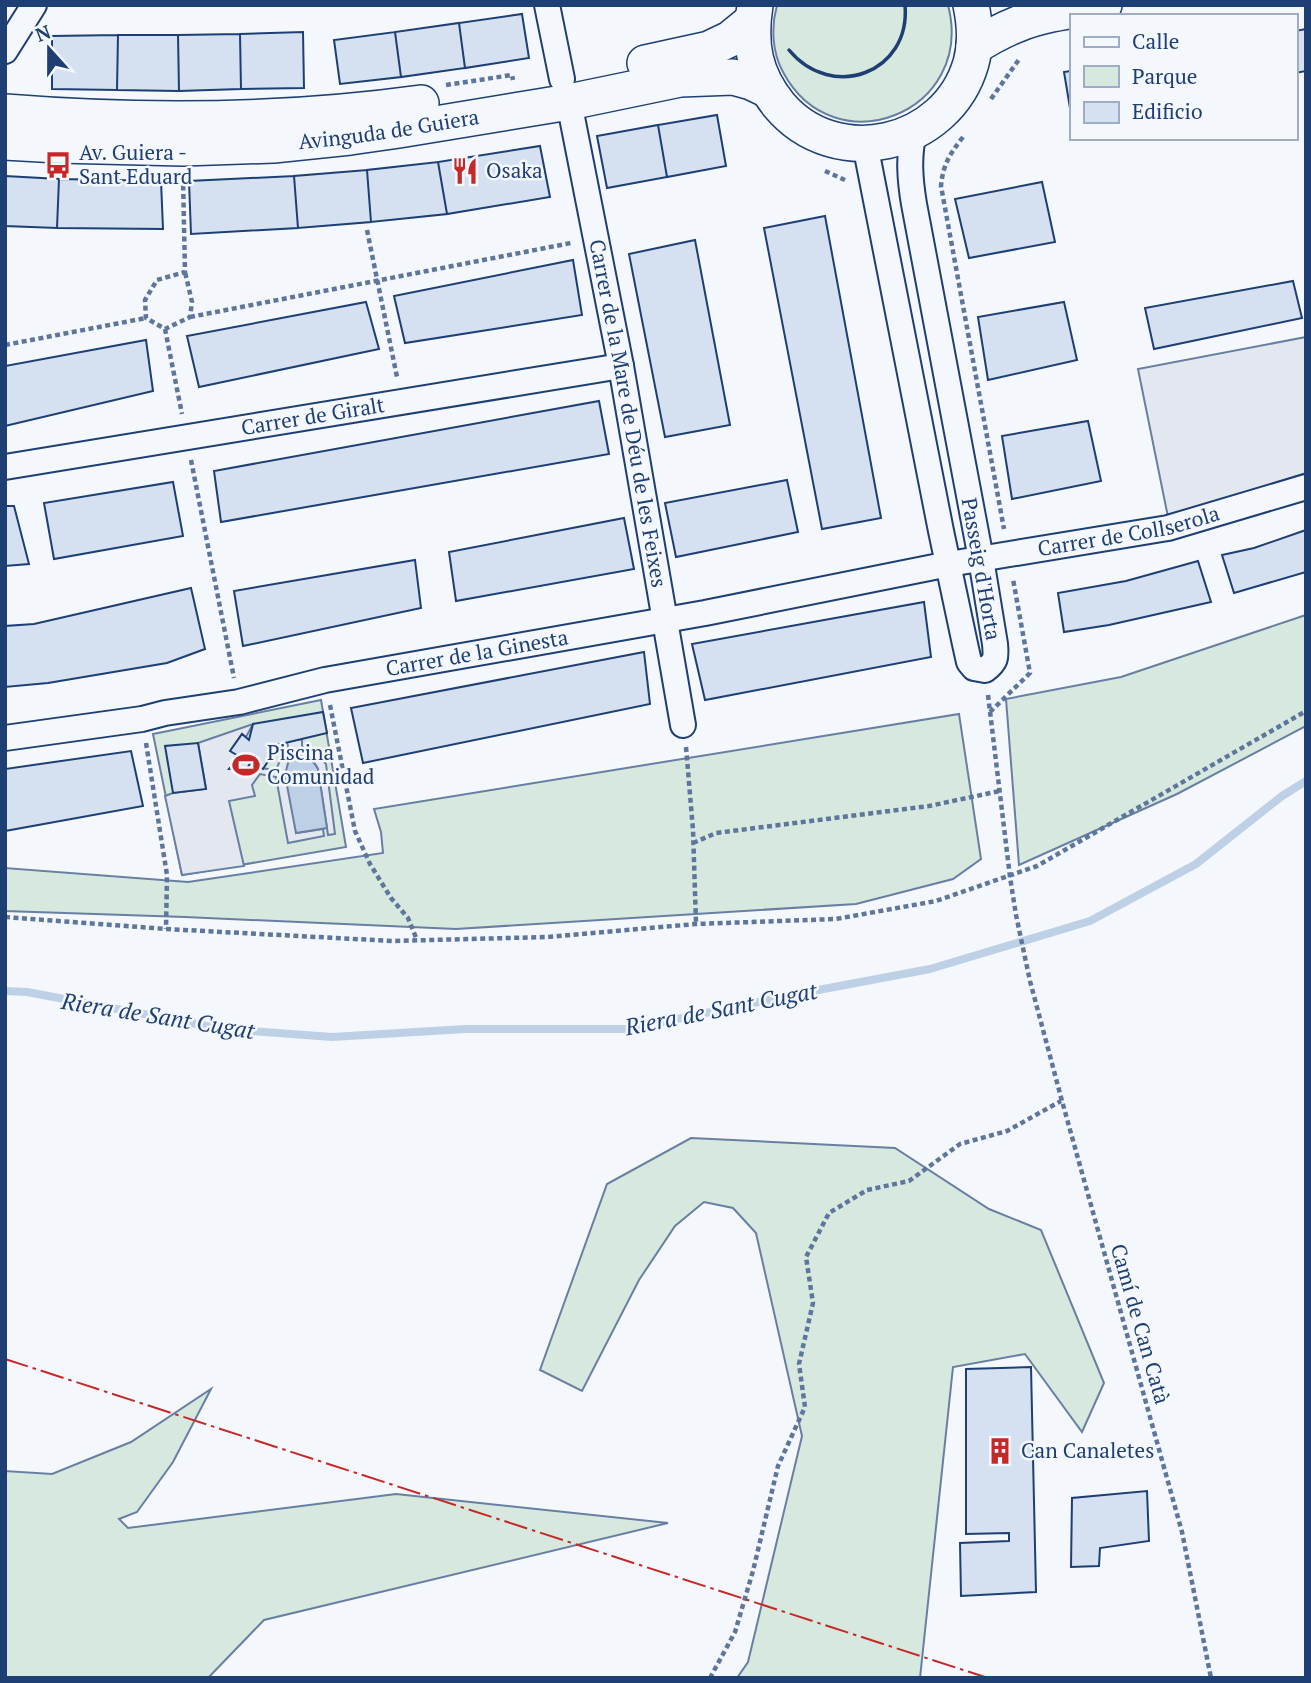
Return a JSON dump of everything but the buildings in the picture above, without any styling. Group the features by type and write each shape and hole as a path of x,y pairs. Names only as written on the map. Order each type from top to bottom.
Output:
{"main road":[{"path":"754,13 752,38 755,61 768,90 786,113 809,130 836,141 865,144 890,141 914,132 943,110 955,96 971,64 974,47 971,5"},
{"path":"974,47 1019,23 1104,5"},
{"name":"Avinguda de Guiera","path":"5,142 183,148 273,145 350,137 566,91 709,49 730,39 754,13"},
{"name":"Avinguda de Guiera","path":"5,112 139,120 265,118 382,109 515,89 566,91 707,77 733,77 768,90"}],"street":[{"name":"Carrer de la Mare de Déu de les Feixes","path":"547,5 621,366 685,733"},
{"path":"5,51 26,7"},
{"name":"Passeig d'Horta","path":"865,144 969,662 974,668 985,670 993,664 996,656 981,559 914,204 910,159 914,132"},
{"name":"Carrer de Giralt","path":"5,467 621,366"},
{"name":"Carrer de Collserola","path":"948,564 1168,528 1306,487"},
{"name":"Carrer de la Ginesta","path":"5,738 239,702 325,680 705,613 948,564"}],"path":[{"path":"183,148 185,272 192,302 190,317"},
{"path":"823,170 849,182"},
{"path":"914,204 944,202 1030,673 990,712"},
{"path":"367,230 402,402"},
{"path":"165,329 190,317 596,239"},
{"path":"146,318 145,300 157,280 185,272"},
{"path":"5,345 146,318 165,329 239,702"},
{"name":"Camí de Can Catà","path":"985,670 1010,877 1030,981 1182,1531 1211,1678"},
{"path":"325,680 355,831 370,864 391,898 408,918 417,940"},
{"path":"5,917 166,929 380,940 547,937 696,923 836,919 936,901 1037,866 1306,711"},
{"path":"142,719 167,875 166,929"},
{"path":"685,733 696,923"},
{"path":"693,843 716,833 929,806 1000,792"},
{"path":"710,1678 735,1632 753,1571 778,1466 805,1407 799,1364 813,1303 806,1257 829,1213 867,1190 909,1181 960,1144 1007,1131 1062,1101"}],"green space":[{"path":"777,5 948,5 951,43 941,75 922,99 895,115 865,121 834,117 806,101 783,72 774,39"},
{"path":"1306,615 1306,726 1177,794 1019,865 1006,699 1121,677"},
{"name":"Piscina Comunidad","path":"321,700 346,847 182,875 153,734"},
{"path":"959,714 981,859 953,879 856,904 456,929 5,911 5,868 188,882 383,853 381,832 374,809"},
{"path":"691,1138 895,1148 989,1209 1041,1230 1104,1383 1082,1432 1025,1354 953,1367 920,1678 737,1678 748,1662 802,1436 756,1233 733,1208 704,1202 675,1226 639,1280 582,1391 540,1370 607,1184"},
{"path":"211,1389 173,1462 137,1512 119,1519 128,1528 396,1494 668,1523 264,1620 208,1678 5,1678 5,1471 52,1474 131,1442"}],"shaded area":[{"path":"1306,337 1306,473 1168,517 1138,369"},
{"path":"253,724 246,737 242,734 231,750 240,757 230,768 245,770 251,762 260,768 276,770 282,756 289,751 287,742 302,739 302,747 317,755 326,764 335,834 328,835 318,769 314,762 295,756 296,833 323,829 324,836 288,843 276,777 260,774 252,785 255,796 229,801 244,866 182,875 165,796 206,789 198,743"}],"water":[{"path":"295,756 309,759 318,769 327,828 296,833 285,775 288,763"}],"waterway":[{"name":"Riera de Sant Cugat","path":"5,991 27,992 223,1029 332,1037 466,1029 629,1029 930,969 1090,921 1196,864 1282,796 1306,781"}],"wall":[{"path":"789,50 807,66 826,74 846,77 865,72 882,63 895,48 904,29 905,5"}],"power":[{"path":"5,1359 988,1678"}],"place":[{"name":"Av. Guiera - Sant Eduard","path":"58,165"},
{"name":"Osaka","path":"465,171"},
{"name":"Piscina Comunidad","path":"246,765"},
{"name":"Can Canaletes","path":"1000,1451"}]}
